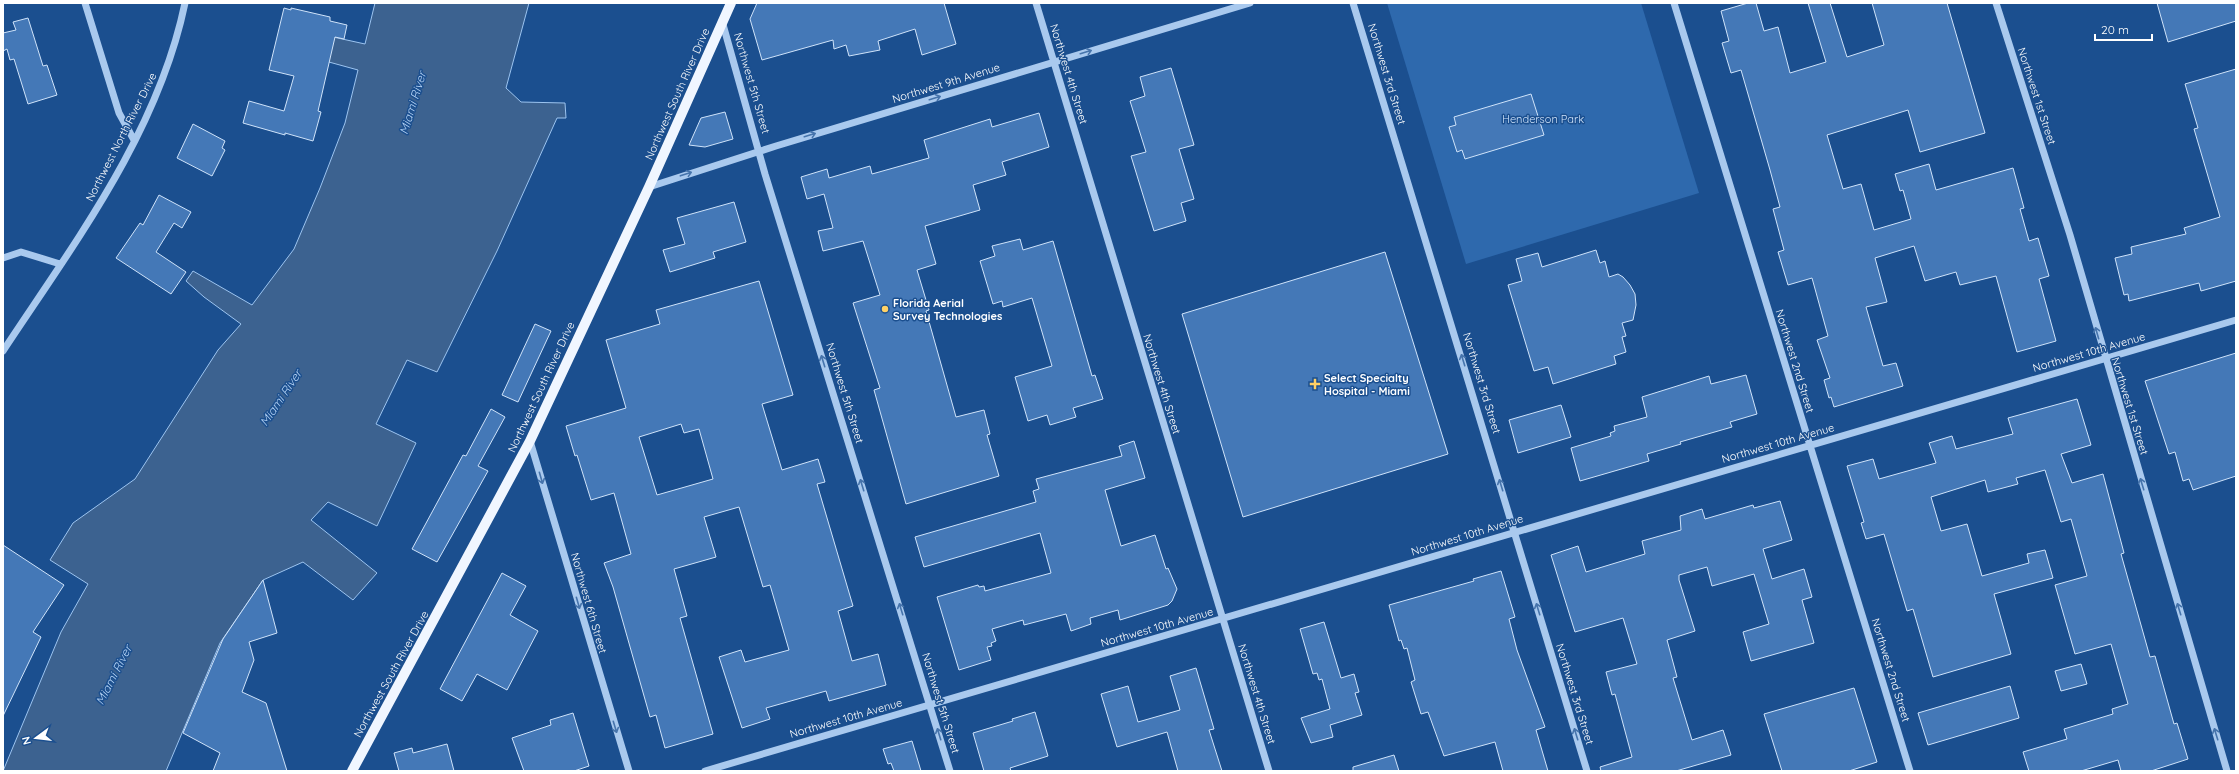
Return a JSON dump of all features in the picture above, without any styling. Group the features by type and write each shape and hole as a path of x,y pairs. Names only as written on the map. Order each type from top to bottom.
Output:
{"main road":[{"name":"Northwest South River Drive","path":"352,771 530,440 649,186 731,3"}],"street":[{"path":"85,3 119,113 134,140"},
{"name":"Northwest North River Drive","path":"3,351 109,190 168,68 185,3"},
{"name":"Northwest 4th Street","path":"1036,3 1269,771"},
{"name":"Northwest 9th Avenue","path":"649,186 1250,3"},
{"name":"Northwest 3rd Street","path":"1353,3 1587,771"},
{"name":"Northwest 2nd Street","path":"1674,3 1910,771"},
{"name":"Northwest 1st Street","path":"1996,3 2068,228 2104,358 2227,771"},
{"name":"Northwest 5th Street","path":"722,21 760,151 950,771"},
{"path":"3,258 21,252 60,264"},
{"name":"Northwest 10th Avenue","path":"705,771 2236,320"},
{"name":"Northwest 6th Street","path":"530,440 629,771"}],"green space":[{"name":"Henderson Park","path":"1387,3 1641,3 1699,193 1466,264"}],"water":[{"name":"Miami River","path":"375,3 529,3 506,88 521,102 565,103 566,118 557,118 497,251 437,372 407,360 376,424 416,443 377,526 328,502 311,520 377,573 353,600 303,562 263,580 220,643 166,771 3,771 61,632 88,584 50,560 73,523 135,479 218,350 241,324 204,297 186,281 193,271 252,305 294,249 320,188 345,123 358,70 278,48 283,26 365,44"}],"building":[{"path":"757,3 944,3 956,44 922,55 915,29 878,41 880,50 849,56 846,45 834,49 833,40 762,60 750,19"},
{"path":"1748,3 1756,3 1764,31 1778,27 1790,73 1826,62 1808,3 1830,3 1847,57 1884,45 1872,3 1947,3 1985,133 1920,152 1908,110 1827,135 1843,189 1861,184 1874,230 1911,219 1903,190 1900,191 1895,174 1929,164 1936,190 2013,168 2024,208 2020,209 2029,241 2038,238 2049,276 2039,279 2056,341 2017,352 1996,276 1960,285 1956,272 1925,281 1914,246 1875,258 1887,302 1866,307 1883,366 1896,363 1903,386 1834,407 1831,397 1829,398 1824,380 1830,378 1817,340 1828,336 1812,278 1788,285 1778,252 1784,250 1773,209 1780,207 1770,170 1741,70 1731,73 1722,43 1729,41 1721,11"},
{"path":"2157,3 2236,3 2236,21 2168,42"},
{"path":"284,8 291,10 291,8 330,17 330,21 347,25 344,39 335,37 318,111 321,112 313,141 243,123 249,101 284,111 294,76 269,70"},
{"path":"28,18 43,66 47,65 57,95 28,104 14,59 10,60 7,49 3,51 3,33 16,30 13,22"},
{"path":"1171,68 1194,145 1179,149 1194,199 1181,203 1186,221 1154,231 1131,156 1146,152 1130,101 1145,96 1140,77"},
{"path":"2236,69 2236,281 2201,291 2199,283 2129,301 2128,294 2124,295 2115,258 2132,254 2131,247 2186,234 2184,228 2220,217 2194,129 2198,128 2185,84"},
{"path":"1531,94 1544,135 1465,159 1462,150 1457,152 1449,127 1456,125 1454,117"},
{"path":"725,112 733,139 705,147 689,145 701,118"},
{"path":"1039,113 1049,147 1002,162 1006,175 973,185 980,210 925,226 936,264 917,270 929,310 926,311 956,417 984,410 990,434 987,435 999,476 906,504 874,390 880,388 853,303 880,295 863,241 823,251 818,231 833,228 824,194 807,199 801,177 827,169 829,178 870,166 872,174 929,158 924,140 990,119 992,127"},
{"path":"193,124 225,141 222,148 225,150 212,176 177,158"},
{"path":"159,195 191,212 182,228 174,223 156,252 186,272 171,294 116,258 140,223 143,225"},
{"path":"734,202 746,242 713,252 715,258 670,272 663,250 685,244 677,218"},
{"path":"1020,239 1023,250 1053,241 1092,376 1095,375 1103,399 1073,408 1076,417 1050,425 1047,415 1028,421 1015,377 1052,366 1032,298 1003,307 1002,301 993,304 980,261 995,256 992,246"},
{"path":"1596,250 1600,263 1605,261 1609,277 1618,274 1623,277 1635,294 1636,305 1633,320 1622,323 1626,336 1622,337 1626,352 1614,356 1616,364 1553,384 1548,367 1534,371 1508,285 1522,281 1516,259 1538,253 1542,267"},
{"name":"Select Specialty Hospital - Miami","path":"1385,252 1448,454 1243,517 1182,314"},
{"path":"759,281 793,395 762,404 782,470 818,459 825,482 817,484 853,606 838,611 852,661 878,654 886,685 829,701 826,691 766,708 770,719 742,728 719,657 741,650 745,662 789,650 770,585 763,587 739,507 704,517 716,557 674,569 687,616 680,618 713,734 665,748 656,715 650,717 613,587 604,563 631,554 614,493 591,500 566,426 626,408 606,340 660,324 656,310","holes":["681,424 684,433 699,429 713,479 657,495 639,437"]},
{"path":"535,324 551,331 518,402 502,395"},
{"path":"2236,353 2236,476 2193,490 2189,479 2183,481 2175,452 2169,454 2145,381"},
{"path":"1746,375 1757,414 1730,422 1732,427 1680,442 1681,444 1647,454 1649,461 1580,481 1571,448 1611,436 1610,433 1615,431 1614,426 1647,417 1642,397 1709,376 1711,384"},
{"path":"2077,399 2091,445 2061,454 2072,483 2103,474 2124,553 2121,554 2150,657 2155,656 2174,724 2177,723 2188,759 2151,771 2121,771 2118,760 2081,771 2029,771 2023,752 2067,739 2064,729 2113,714 2112,709 2128,704 2111,644 2075,654 2055,585 2087,576 2071,519 2061,522 2045,470 2016,478 2018,484 1988,492 1985,480 1931,497 1941,531 1967,524 1982,576 2029,563 2027,554 2045,550 2053,578 1994,594 2011,654 1933,677 1913,609 1907,611 1884,534 1866,539 1861,523 1864,522 1847,466 1873,459 1879,479 1936,463 1929,443 1952,436 1956,449 2013,434 2008,418"},
{"path":"1561,405 1571,437 1518,453 1509,420"},
{"path":"491,409 505,417 478,466 488,471 437,562 412,549 463,455 466,456"},
{"path":"1134,441 1145,478 1105,490 1121,546 1155,535 1166,569 1168,568 1177,589 1172,601 1168,605 1120,620 1118,610 1090,618 1091,624 1071,631 1066,614 1024,625 1023,620 992,629 996,641 991,643 992,646 987,647 991,660 959,670 937,597 978,585 979,587 984,586 985,591 1051,573 1040,533 924,567 915,537 1036,502 1033,491 1039,489 1036,479 1122,456 1119,446"},
{"path":"1780,501 1792,540 1763,549 1772,579 1804,569 1812,597 1802,600 1814,643 1751,661 1743,632 1769,624 1754,574 1712,586 1707,567 1679,575 1679,580 1695,631 1667,640 1677,677 1673,678 1692,740 1723,730 1731,755 1676,771 1601,771 1600,767 1632,757 1615,694 1612,695 1606,672 1637,664 1623,618 1575,632 1551,555 1578,546 1586,572 1645,554 1642,541 1681,530 1680,516 1702,509 1705,519 1753,505 1754,508"},
{"path":"3,545 64,585 33,632 41,637 3,716"},
{"path":"1501,571 1515,617 1509,619 1517,650 1545,727 1536,730 1548,771 1503,771 1495,742 1444,756 1428,712 1421,714 1411,682 1415,680 1407,648 1404,649 1401,640 1399,641 1389,605 1474,581 1473,579"},
{"path":"502,573 526,586 510,615 538,631 507,690 477,674 462,701 440,689"},
{"path":"263,580 277,633 249,642 254,660 242,692 266,703 287,771 213,771 220,753 183,733 223,639"},
{"path":"1324,622 1341,678 1354,674 1359,692 1355,693 1362,715 1330,725 1333,737 1311,743 1301,718 1330,709 1322,679 1319,680 1317,673 1313,674 1300,629"},
{"path":"2081,664 2087,684 2061,691 2055,671"},
{"path":"1196,668 1214,729 1209,730 1222,771 1178,771 1167,732 1117,747 1101,694 1128,686 1138,722 1180,710 1170,676"},
{"path":"2010,686 2019,718 1928,745 1918,713"},
{"path":"1854,688 1877,762 1849,771 1782,771 1764,714"},
{"path":"1035,712 1048,756 1010,768 1011,771 984,771 973,733 1013,721 1012,719"},
{"path":"573,713 589,766 574,771 524,771 512,738 551,725 550,720"},
{"path":"912,741 921,771 894,771 891,763 888,764 883,749"},
{"path":"447,744 454,771 399,771 394,753 412,748 413,753"},
{"path":"1394,755 1399,771 1353,771 1353,767"}],"place":[{"name":"Florida Aerial Survey Technologies","path":"885,309"},
{"name":"Select Specialty Hospital - Miami","path":"1315,384"}]}
